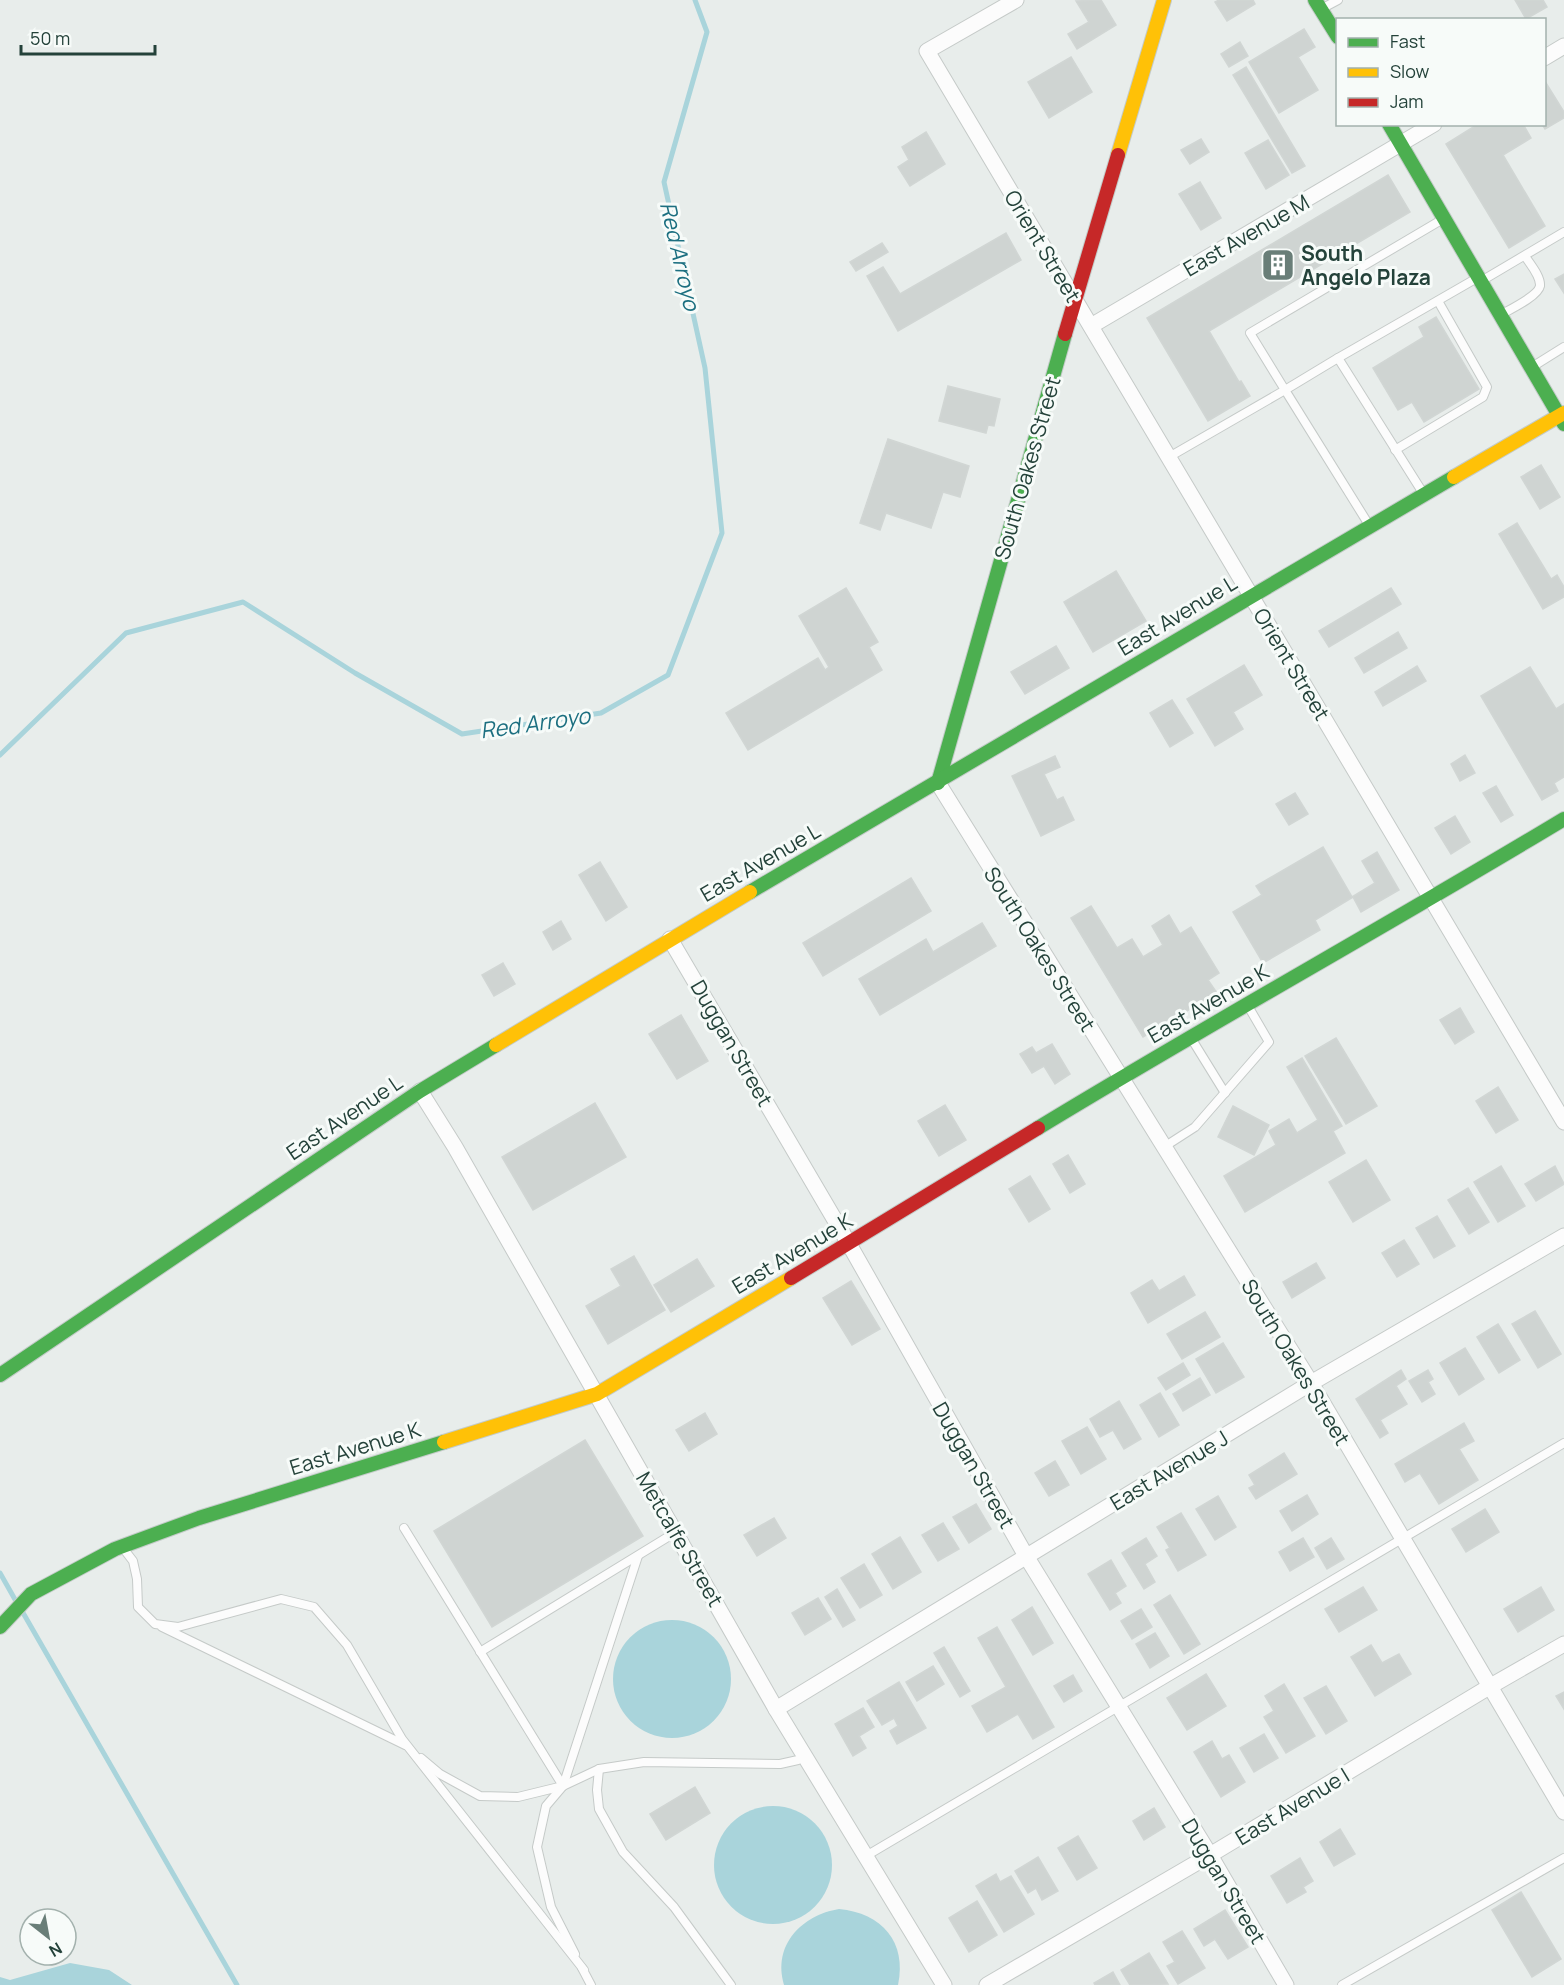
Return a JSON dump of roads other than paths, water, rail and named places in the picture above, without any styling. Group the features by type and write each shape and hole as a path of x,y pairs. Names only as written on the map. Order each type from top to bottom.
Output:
{"main road":[{"name":"South Oakes Street","path":"938,783 1075,299 1164,0"},
{"path":"1318,5 1336,35"},
{"path":"1390,126 1562,418"},
{"name":"East Avenue L","path":"0,1375 420,1091 670,939 938,783 1251,595 1423,494 1562,418"},
{"name":"East Avenue K","path":"0,1627 30,1595 57,1578 122,1546 199,1518 597,1394 849,1244 1120,1078 1431,899 1564,819"}],"street":[{"name":"Orient Street","path":"1016,0 927,51 1564,1122"},
{"path":"1546,57 1564,46"},
{"name":"East Avenue M","path":"1091,326 1431,126"},
{"name":"South Oakes Street","path":"938,783 1311,1383 1564,1812"},
{"name":"Duggan Street","path":"670,939 849,1244 1026,1556 1210,1856 1286,1985"},
{"name":"Metcalfe Street","path":"420,1091 455,1147 776,1708 944,1985"},
{"name":"East Avenue J","path":"776,1708 1311,1383 1564,1236"},
{"name":"East Avenue I","path":"987,1985 1210,1856 1564,1644"}],"lane":[{"path":"1318,5 1338,0"},
{"path":"1369,526 1250,333 1444,219"},
{"path":"1169,457 1438,301 1564,232"},
{"path":"1500,315 1536,294 1540,286 1538,277 1525,255"},
{"path":"1395,450 1483,397 1487,387 1438,301"},
{"path":"1531,368 1564,348"},
{"path":"1338,358 1423,494"},
{"path":"1164,1148 1195,1127 1269,1042 1247,1005"},
{"path":"1191,1037 1225,1093"},
{"path":"866,1856 1564,1443"},
{"path":"404,1528 563,1786"},
{"path":"480,1652 676,1532"},
{"path":"122,1546 133,1561 137,1579 138,1607 155,1624 407,1746 440,1774 480,1796 518,1797 563,1786 599,1770 644,1762 780,1764 798,1760 805,1755"},
{"path":"591,1985 551,1907 537,1847 546,1806 563,1786 638,1556"},
{"path":"155,1624 178,1627 281,1599 314,1607 347,1645 407,1746 584,1970"},
{"path":"599,1770 597,1790 599,1809 622,1852 674,1907 731,1985"},
{"path":"1342,1985 1564,1858"}],"water":[{"path":"672,1620 695,1624 714,1637 727,1656 731,1679 727,1702 714,1721 695,1734 672,1738 649,1734 630,1721 617,1702 613,1679 617,1656 630,1637 649,1624"},
{"path":"773,1806 796,1810 815,1823 828,1842 832,1865 828,1888 815,1907 796,1920 773,1924 750,1920 731,1907 718,1888 714,1865 718,1842 731,1823 750,1810"},
{"path":"839,1909 868,1917 888,1932 899,1956 898,1985 784,1985 781,1970 782,1957 793,1934 813,1918"},
{"path":"78,1964 109,1970 132,1985 0,1985 0,1977 10,1980 56,1967 78,1967"}],"waterway":[{"name":"Red Arroyo","path":"0,755 126,633 243,602 355,673 462,734 601,713 668,675 722,533 705,368 664,182 707,32 695,0"},
{"path":"0,1573 17,1603"},
{"path":"22,1611 237,1985"}],"place":[{"name":"South Angelo Plaza","path":"1278,265"}]}
